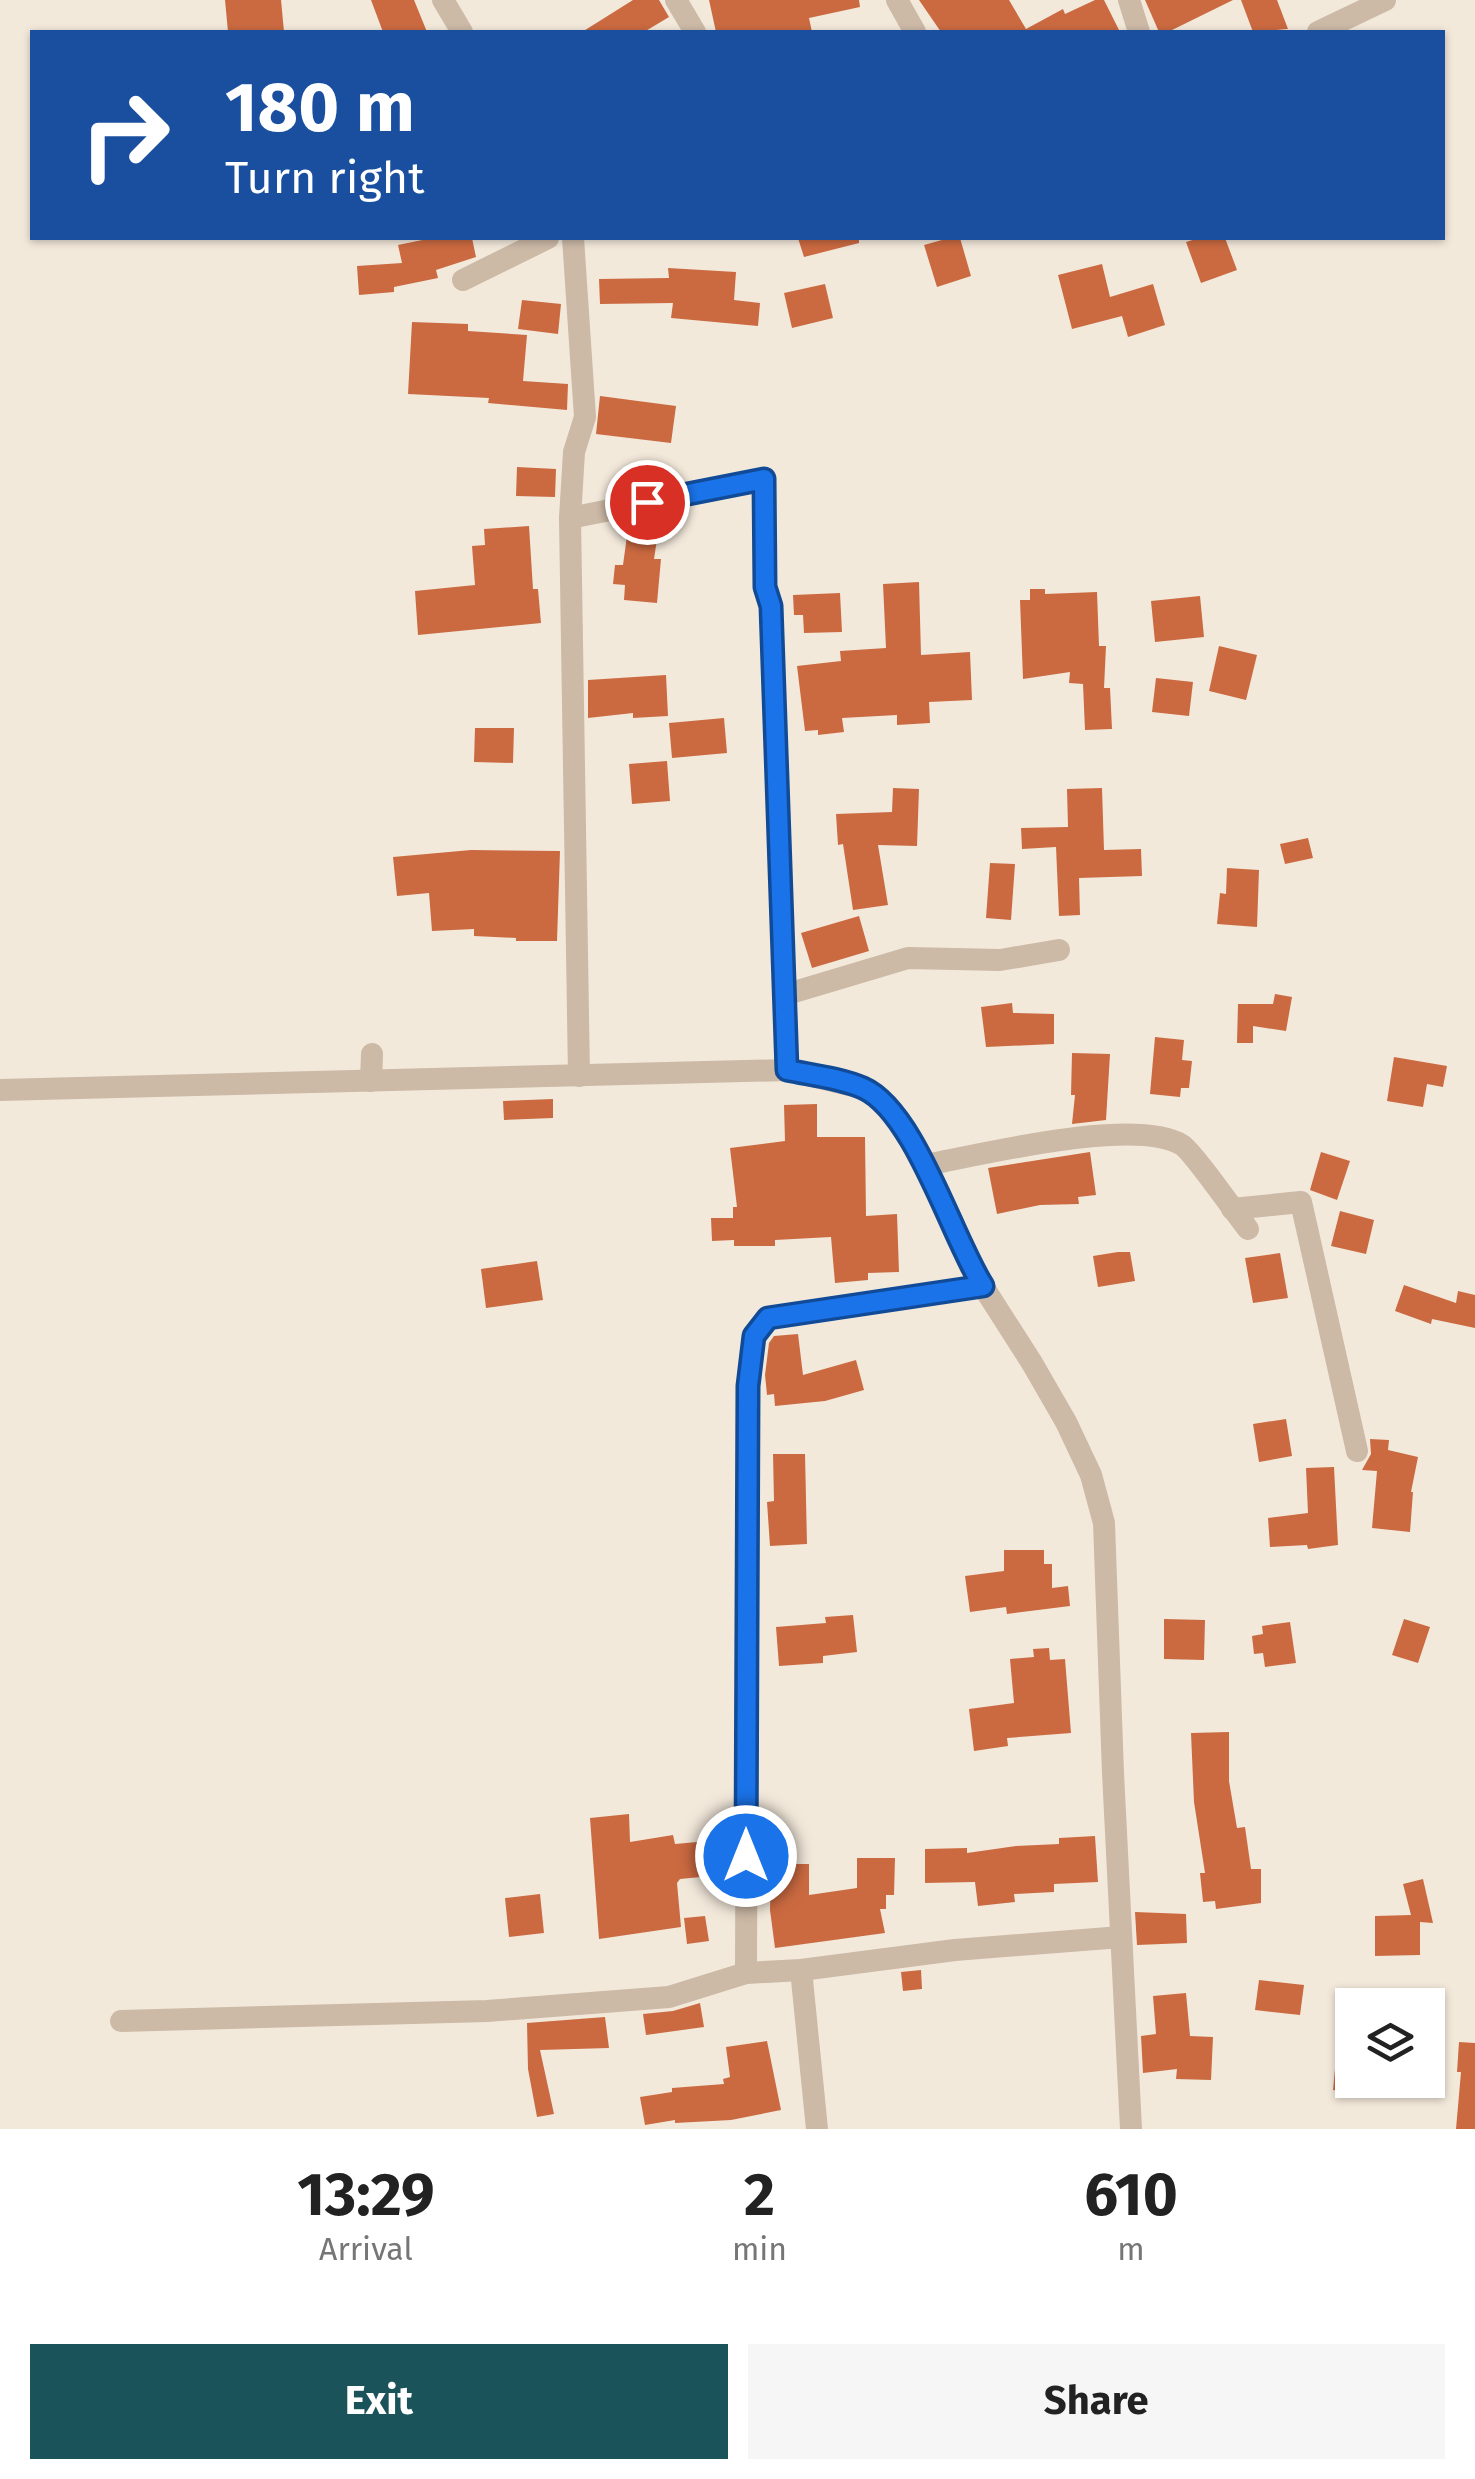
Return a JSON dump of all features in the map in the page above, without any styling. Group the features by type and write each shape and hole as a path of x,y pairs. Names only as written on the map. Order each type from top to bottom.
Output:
{"street":[{"path":"443,0 461,30"},
{"path":"676,0 694,30"},
{"path":"897,0 914,30"},
{"path":"1128,0 1138,30"},
{"path":"1322,30 1385,0"},
{"path":"463,280 544,240"},
{"path":"573,240 585,418 574,452 570,518 579,1076"},
{"path":"570,518 764,479 765,587 771,606 787,1070"},
{"path":"784,996 908,958 1000,960 1059,950"},
{"path":"371,1081 372,1054"},
{"path":"0,1090 787,1070 866,1089 892,1112 925,1165 970,1266 1066,1422 1090,1475 1104,1523 1131,2129"},
{"path":"925,1165 1097,1134 1142,1134 1182,1145 1248,1229"},
{"path":"1232,1210 1302,1202 1357,1451"},
{"path":"746,1973 748,1386 754,1336 768,1318 983,1286"},
{"path":"121,2021 488,2011 668,1997 746,1973 1120,1937"},
{"path":"801,1970 817,2129"}],"building":[{"path":"225,0 281,0 284,30 228,30"},
{"path":"371,0 414,0 426,30 382,30"},
{"path":"633,0 659,0 669,17 647,30 585,30"},
{"path":"709,0 859,0 860,7 809,18 812,30 716,30"},
{"path":"919,0 1009,0 1026,29 1063,9 1065,14 1095,0 1104,0 1119,30 940,30"},
{"path":"1145,0 1233,0 1172,30 1158,30"},
{"path":"1241,0 1277,0 1288,29 1252,30"},
{"path":"422,240 472,240 476,257 436,270 438,278 394,287 394,292 359,295 357,266 402,263 398,245"},
{"path":"799,240 859,240 859,243 804,257"},
{"path":"961,240 971,276 937,287 924,245"},
{"path":"1226,240 1237,270 1201,283 1186,242"},
{"path":"1102,264 1110,297 1153,284 1165,325 1128,337 1122,316 1072,329 1058,275"},
{"path":"668,268 736,272 734,300 760,303 758,326 671,318 673,303 600,304 599,279 669,278"},
{"path":"825,284 833,318 792,328 784,293"},
{"path":"522,300 561,304 558,334 518,329"},
{"path":"412,322 468,324 468,331 527,335 523,381 568,384 567,410 488,403 489,398 408,394"},
{"path":"600,396 676,406 671,443 596,434"},
{"path":"517,467 556,469 555,497 516,496"},
{"path":"660,520 654,559 661,559 657,603 624,600 625,585 613,584 615,565 623,565 629,521"},
{"path":"529,526 533,589 538,589 541,623 418,635 415,591 475,585 472,546 485,545 484,529"},
{"path":"919,582 921,655 970,652 972,700 929,702 930,723 897,725 897,715 842,718 844,732 818,735 818,730 805,731 797,666 841,661 840,651 886,648 883,584"},
{"path":"1030,589 1045,589 1045,594 1097,592 1099,646 1106,646 1104,688 1110,688 1112,729 1085,730 1083,684 1069,683 1070,672 1023,679 1020,600 1030,600"},
{"path":"840,593 842,632 804,633 803,615 794,615 793,595"},
{"path":"1200,596 1204,637 1155,642 1151,601"},
{"path":"1219,646 1257,655 1246,700 1209,691"},
{"path":"666,675 668,716 633,718 633,713 588,718 588,680"},
{"path":"1156,678 1193,682 1189,716 1152,712"},
{"path":"724,718 727,753 672,758 669,723"},
{"path":"475,728 514,728 513,763 474,762"},
{"path":"667,761 670,801 632,804 629,764"},
{"path":"893,788 919,789 917,846 878,845 888,905 853,910 843,844 838,845 836,814 892,812"},
{"path":"1102,788 1104,850 1141,849 1142,876 1079,878 1080,915 1059,916 1056,847 1022,849 1021,828 1068,827 1067,789"},
{"path":"1308,838 1313,858 1285,864 1280,844"},
{"path":"471,850 560,851 557,941 474,936 474,929 432,931 429,893 397,896 393,857"},
{"path":"990,863 1015,864 1011,920 986,918"},
{"path":"1227,868 1259,870 1257,927 1217,924 1220,893 1226,894"},
{"path":"859,916 869,951 812,968 801,933"},
{"path":"1275,994 1292,997 1286,1031 1253,1026 1253,1043 1237,1043 1238,1004 1273,1004"},
{"path":"1012,1003 1013,1013 1054,1014 1054,1044 986,1047 981,1007"},
{"path":"1155,1037 1184,1040 1182,1060 1192,1061 1189,1088 1181,1088 1180,1097 1150,1094"},
{"path":"1072,1053 1110,1054 1106,1120 1072,1124"},
{"path":"1394,1057 1447,1066 1443,1087 1427,1084 1423,1107 1387,1101"},
{"path":"553,1099 553,1118 504,1120 503,1101"},
{"path":"817,1104 817,1137 865,1137 866,1216 897,1214 899,1272 868,1273 868,1280 835,1283 831,1237 775,1240 775,1246 734,1246 734,1240 712,1241 711,1218 733,1218 733,1207 737,1207 730,1148 785,1141 784,1105"},
{"path":"1090,1152 1096,1195 1078,1197 1079,1204 1040,1205 997,1214 988,1168"},
{"path":"1321,1152 1350,1161 1337,1200 1310,1190"},
{"path":"1340,1211 1374,1220 1366,1254 1331,1246"},
{"path":"1130,1252 1135,1281 1098,1287 1093,1256"},
{"path":"1280,1253 1288,1298 1253,1303 1245,1258"},
{"path":"537,1261 543,1300 486,1308 481,1269"},
{"path":"1404,1285 1456,1303 1458,1291 1475,1295 1475,1328 1432,1319 1431,1324 1395,1311"},
{"path":"798,1334 803,1375 856,1360 864,1390 825,1401 775,1406 774,1394 767,1395 765,1375 769,1343 774,1336"},
{"path":"1286,1419 1292,1456 1259,1462 1253,1424"},
{"path":"1370,1439 1389,1440 1388,1450 1418,1457 1411,1492 1410,1532 1372,1528 1377,1471 1362,1470 1371,1454"},
{"path":"773,1454 805,1454 807,1544 770,1546 767,1502 774,1501"},
{"path":"1334,1467 1338,1545 1308,1549 1307,1545 1270,1547 1268,1518 1308,1513 1306,1468"},
{"path":"1004,1550 1044,1550 1044,1564 1052,1564 1052,1588 1068,1586 1070,1606 1007,1614 1006,1607 970,1612 965,1576 1004,1571"},
{"path":"853,1615 857,1652 823,1656 823,1663 779,1666 776,1627 826,1623 825,1617"},
{"path":"1164,1619 1205,1620 1204,1660 1164,1659"},
{"path":"1404,1619 1430,1627 1418,1663 1392,1655"},
{"path":"1290,1622 1296,1663 1265,1667 1263,1653 1254,1654 1252,1636 1263,1634 1262,1626"},
{"path":"1049,1648 1050,1660 1065,1659 1071,1733 1007,1738 1008,1746 974,1751 969,1709 1014,1703 1010,1659 1034,1657 1033,1649"},
{"path":"1229,1732 1229,1781 1237,1828 1245,1827 1251,1869 1261,1869 1261,1903 1216,1909 1215,1901 1203,1902 1200,1873 1205,1873 1194,1802 1191,1733"},
{"path":"629,1814 630,1842 673,1835 675,1844 708,1841 711,1876 680,1879 677,1883 681,1927 599,1939 590,1818"},
{"path":"1095,1836 1098,1882 1054,1884 1054,1892 1014,1894 1015,1902 978,1906 975,1882 925,1883 925,1849 967,1848 967,1853 1059,1844 1059,1838"},
{"path":"857,1858 895,1858 894,1895 886,1895 886,1909 880,1909 885,1933 775,1948 770,1910 771,1864 809,1864 809,1895 857,1888"},
{"path":"1423,1879 1433,1923 1420,1922 1420,1955 1375,1956 1375,1916 1411,1915 1403,1884"},
{"path":"540,1894 544,1933 509,1937 505,1898"},
{"path":"1135,1912 1186,1914 1187,1943 1137,1945"},
{"path":"705,1916 709,1941 687,1944 684,1918"},
{"path":"921,1970 922,1989 903,1991 901,1972"},
{"path":"1259,1980 1304,1985 1300,2015 1255,2010"},
{"path":"1186,1993 1190,2036 1213,2037 1211,2080 1176,2079 1177,2069 1143,2073 1141,2036 1156,2034 1153,1996"},
{"path":"700,2003 704,2027 646,2035 643,2014"},
{"path":"605,2017 609,2048 540,2050 554,2114 537,2117 528,2069 527,2023"},
{"path":"767,2041 781,2110 731,2120 675,2120 645,2125 640,2097 672,2092 672,2088 724,2084 723,2079 730,2077 726,2047"},
{"path":"1459,2042 1475,2043 1475,2129 1456,2129 1461,2072 1457,2072"}],"route":[{"path":"647,502 764,479 765,587 771,606 787,1070 866,1089 892,1112 925,1165 970,1266 983,1286 768,1318 754,1336 748,1386 746,1856"}]}
